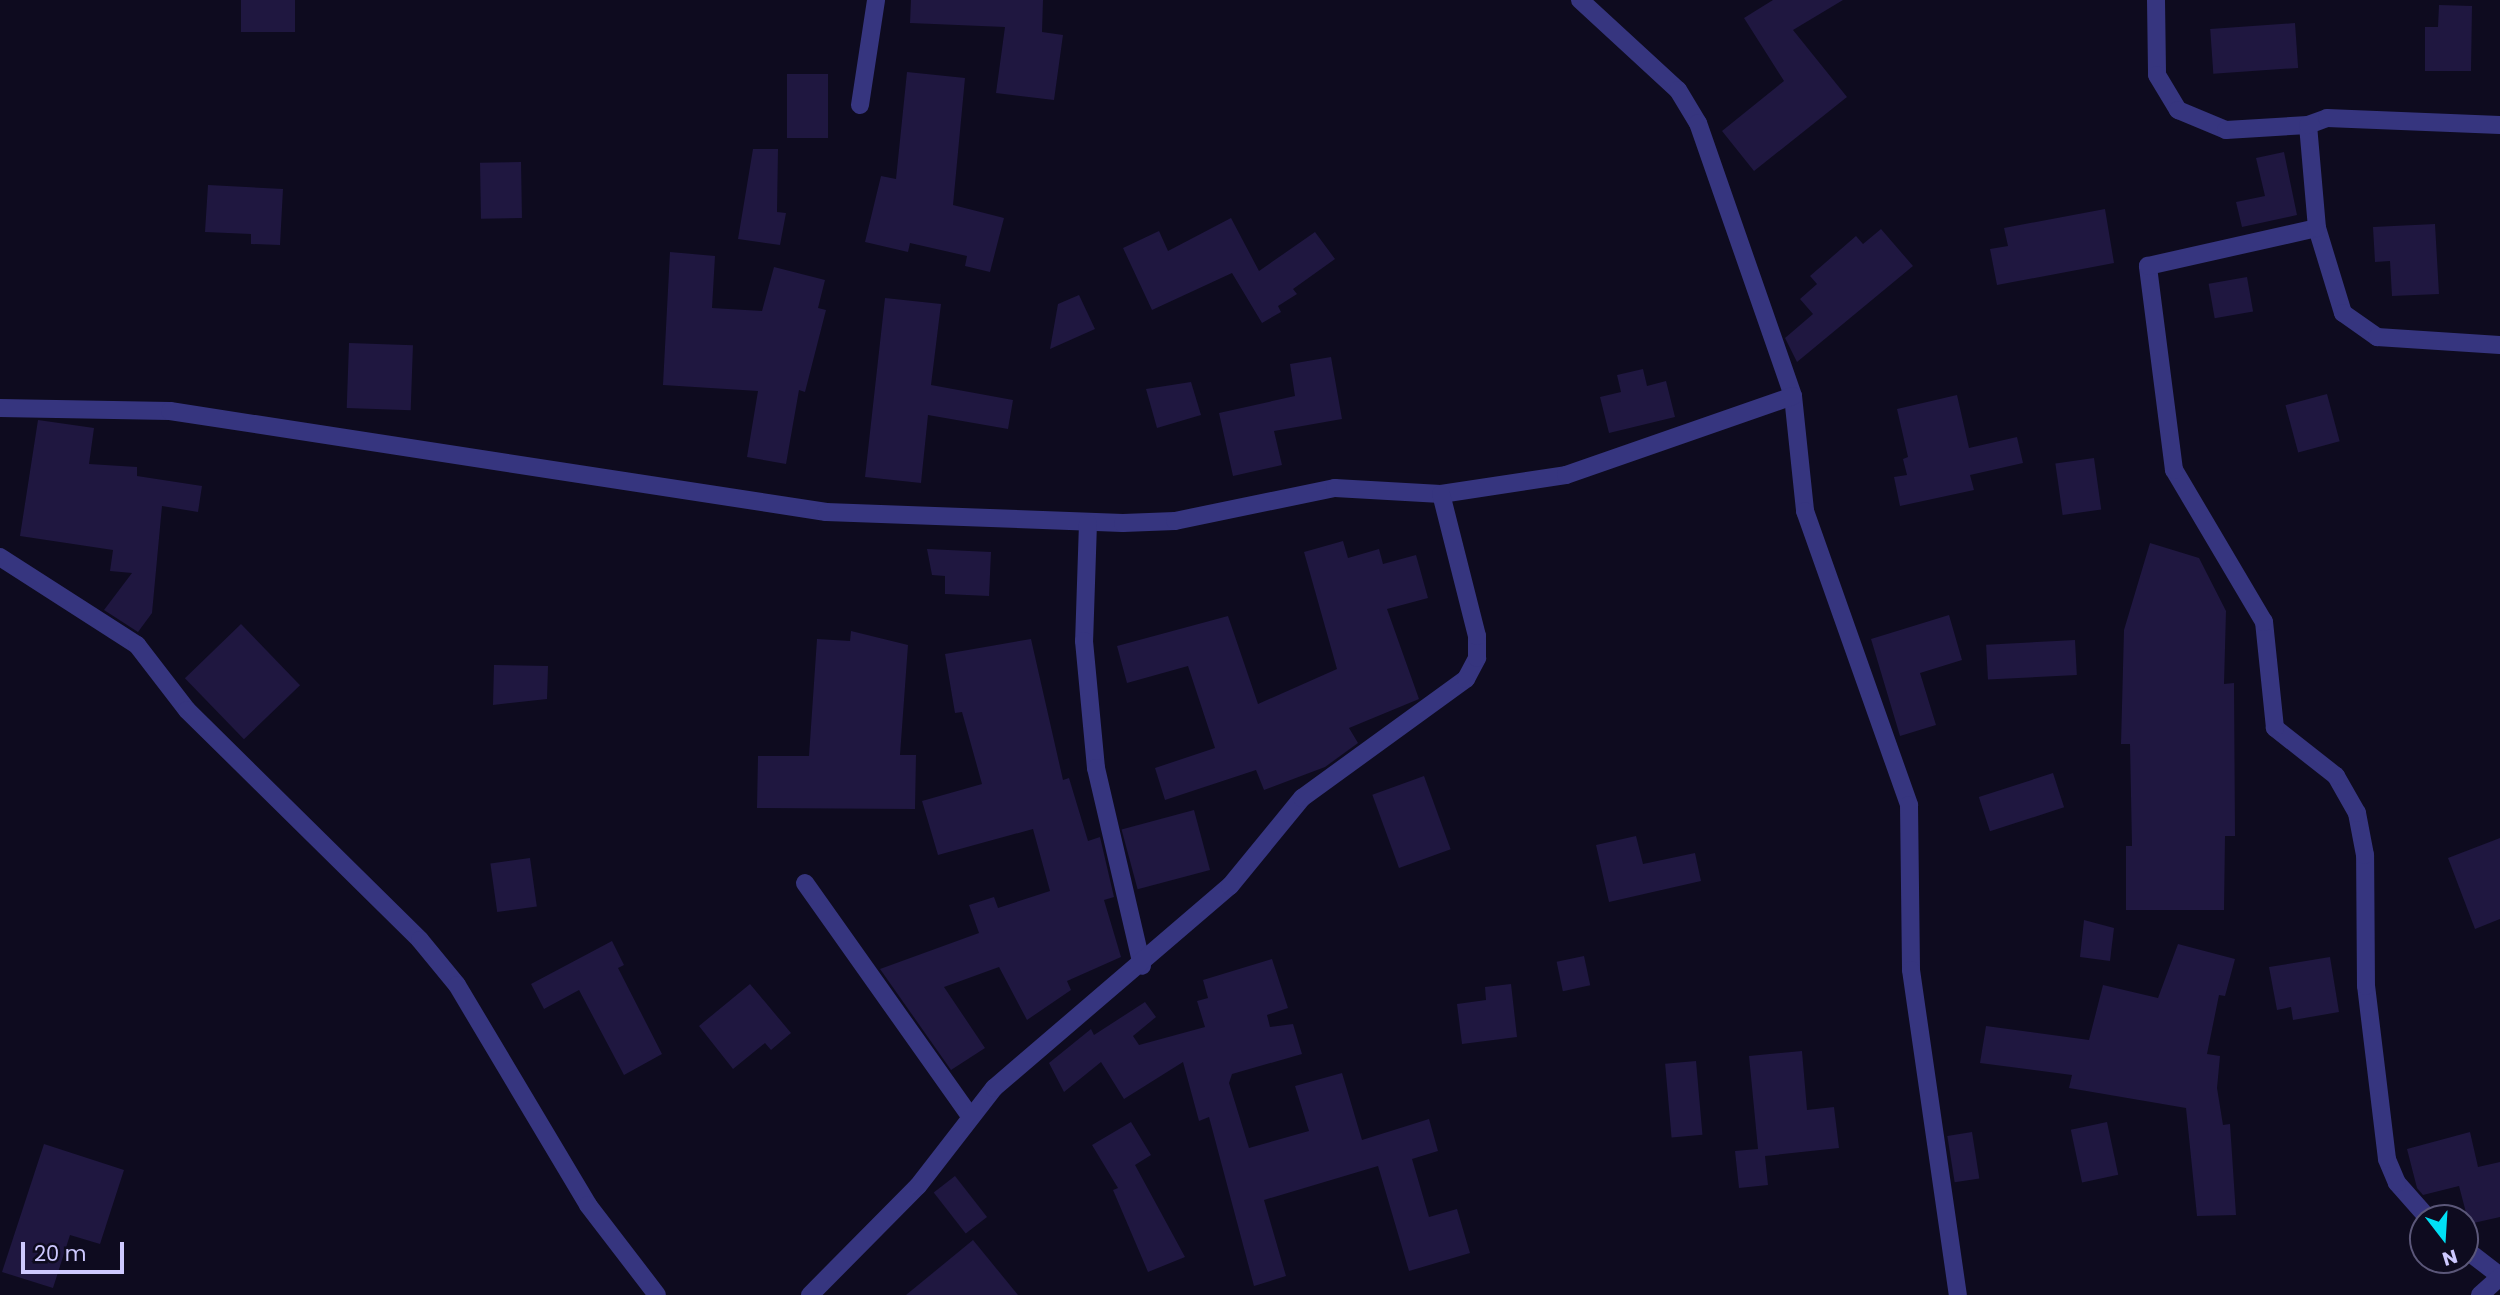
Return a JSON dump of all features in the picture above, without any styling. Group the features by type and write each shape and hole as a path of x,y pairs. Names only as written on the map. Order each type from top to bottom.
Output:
{"street":[{"path":"860,105 876,0"},
{"path":"1580,0 1678,90 1698,123 1793,396 1805,511 1909,805 1911,970 1958,1295"},
{"path":"2156,0 2157,75 2178,110 2226,130 2308,125 2327,118 2500,125"},
{"path":"2308,125 2317,228 2343,313 2377,337 2500,345"},
{"path":"2317,228 2148,266 2158,378 2175,470 2264,622 2275,728 2336,776 2357,813 2365,855 2366,986 2387,1159 2397,1182 2416,1204"},
{"path":"0,408 170,411 827,512 1087,523 1175,521 1335,488 1441,494 1566,475 1793,396"},
{"path":"810,1295 918,1186 969,1115 1142,967 1230,886 1302,798 1466,679 1477,658 1477,636 1441,494"},
{"path":"1087,523 1084,641 1096,768 1142,967"},
{"path":"0,558 137,645 187,710 419,940 457,985 588,1205 657,1295"},
{"path":"805,883 969,1115"},
{"path":"2479,1260 2500,1277 2480,1295"}],"building":[{"path":"241,0 295,0 295,32 241,32"},
{"path":"911,0 1043,0 1042,32 1063,35 1054,100 996,93 1005,27 910,23"},
{"path":"1773,0 1843,0 1793,30 1847,97 1754,171 1722,131 1784,81 1744,18"},
{"path":"2439,5 2472,6 2471,71 2425,71 2425,27 2438,27"},
{"path":"2295,23 2298,68 2213,74 2210,29"},
{"path":"907,72 965,78 953,205 1004,218 990,272 965,266 967,256 910,243 908,252 865,242 881,176 896,179"},
{"path":"787,74 828,74 828,138 787,138"},
{"path":"753,149 778,149 777,212 786,213 780,245 738,239"},
{"path":"2284,152 2297,215 2242,227 2236,202 2265,196 2256,158"},
{"path":"521,162 522,218 481,219 480,163"},
{"path":"208,185 283,189 280,245 251,244 251,234 205,232"},
{"path":"2105,209 2114,263 1997,285 1990,249 2008,246 2004,228"},
{"path":"1231,218 1259,271 1315,232 1335,259 1293,289 1297,294 1278,306 1281,312 1262,323 1232,273 1152,310 1123,248 1159,231 1168,251"},
{"path":"2435,224 2439,294 2392,296 2390,261 2375,262 2373,227"},
{"path":"1881,229 1913,266 1797,362 1785,338 1813,314 1800,299 1817,284 1810,276 1856,236 1863,244"},
{"path":"670,252 715,256 712,308 762,311 774,267 825,280 818,308 826,310 805,392 799,390 786,464 747,457 758,391 663,385"},
{"path":"2247,277 2253,311 2215,318 2209,284"},
{"path":"1079,295 1095,329 1050,349 1058,304"},
{"path":"885,298 941,304 931,385 1013,400 1008,429 928,415 921,483 865,477"},
{"path":"349,343 413,345 411,410 347,408"},
{"path":"1331,357 1342,419 1274,431 1282,465 1233,476 1219,413 1295,396 1290,364"},
{"path":"1643,369 1647,386 1666,381 1675,417 1609,433 1600,397 1621,392 1617,375"},
{"path":"1191,382 1201,415 1157,428 1146,389"},
{"path":"2327,394 2340,441 2298,452 2285,405"},
{"path":"1957,395 1969,448 2017,437 2023,463 1970,475 1974,490 1900,506 1894,477 1907,475 1903,459 1908,457 1897,409"},
{"path":"38,420 94,428 89,464 137,467 137,476 202,486 198,512 162,506 152,613 138,632 104,610 132,573 110,571 113,550 20,536"},
{"path":"2094,458 2101,509 2063,515 2055,463"},
{"path":"1343,541 1348,558 1379,549 1383,564 1416,555 1428,598 1387,609 1419,699 1349,728 1358,743 1325,767 1264,790 1256,770 1165,800 1155,768 1215,748 1188,666 1127,683 1117,646 1228,616 1258,704 1337,669 1304,552"},
{"path":"2150,543 2199,558 2226,611 2224,684 2234,683 2235,836 2225,836 2224,910 2126,910 2126,846 2132,846 2130,744 2121,744 2124,630"},
{"path":"927,549 991,552 989,596 945,594 945,576 932,575"},
{"path":"1949,615 1962,660 1920,673 1936,725 1900,736 1871,639"},
{"path":"241,624 300,685 244,739 185,678"},
{"path":"851,631 908,645 900,755 916,755 915,809 757,808 758,756 809,756 817,639 850,641"},
{"path":"1031,639 1063,780 1069,778 1088,841 1100,837 1114,897 1104,900 1121,957 1067,981 1071,990 1027,1020 999,967 944,987 985,1048 951,1070 880,969 979,933 969,905 994,897 998,908 1050,891 1033,829 938,855 922,801 982,784 962,712 955,713 945,654"},
{"path":"2075,640 2077,675 1988,680 1986,645"},
{"path":"494,665 548,666 547,699 493,705"},
{"path":"2053,773 2064,807 1990,831 1979,797"},
{"path":"1424,776 1451,849 1399,868 1372,795"},
{"path":"1194,810 1210,870 1138,889 1122,829"},
{"path":"1636,836 1643,864 1695,853 1701,881 1609,902 1596,845"},
{"path":"2500,838 2500,919 2475,929 2448,858"},
{"path":"530,858 537,907 497,912 490,864"},
{"path":"2084,920 2114,928 2110,961 2080,957"},
{"path":"612,941 624,965 618,968 662,1054 624,1075 579,990 544,1009 531,984"},
{"path":"2178,944 2235,959 2225,996 2219,995 2207,1054 2220,1056 2217,1088 2223,1125 2230,1124 2236,1215 2197,1216 2186,1108 2069,1088 2072,1075 1980,1063 1986,1026 2089,1040 2103,985 2158,998"},
{"path":"1584,956 1590,985 1563,991 1557,962"},
{"path":"2330,957 2339,1012 2293,1020 2291,1007 2277,1010 2269,967"},
{"path":"1272,959 1288,1008 1267,1015 1270,1027 1293,1024 1302,1054 1232,1074 1229,1083 1249,1148 1309,1131 1295,1086 1342,1073 1362,1140 1429,1119 1438,1151 1412,1159 1429,1217 1457,1209 1470,1253 1409,1271 1378,1166 1264,1200 1286,1276 1254,1286 1209,1117 1199,1121 1183,1062 1124,1099 1101,1062 1064,1092 1049,1063 1091,1029 1094,1035 1145,1002 1156,1017 1133,1036 1139,1045 1205,1027 1197,1001 1208,998 1203,980"},
{"path":"750,984 791,1033 771,1050 765,1043 733,1069 699,1026"},
{"path":"1511,984 1517,1037 1462,1044 1457,1004 1486,1000 1485,987"},
{"path":"1802,1051 1807,1110 1834,1107 1839,1148 1765,1156 1768,1185 1739,1188 1735,1151 1758,1149 1749,1056"},
{"path":"1696,1061 1702,1135 1672,1137 1665,1064"},
{"path":"1131,1122 1151,1155 1135,1165 1185,1257 1148,1272 1113,1190 1118,1188 1092,1145"},
{"path":"2107,1122 2118,1175 2082,1183 2071,1130"},
{"path":"1972,1132 1979,1178 1955,1182 1947,1136"},
{"path":"2470,1132 2478,1167 2500,1162 2500,1217 2479,1222 2479,1204 2464,1204 2459,1186 2423,1195 2417,1188 2407,1149"},
{"path":"44,1144 124,1170 100,1244 70,1235 53,1288 2,1272"},
{"path":"955,1176 987,1217 966,1234 934,1193"},
{"path":"973,1240 1018,1295 906,1295"}]}
